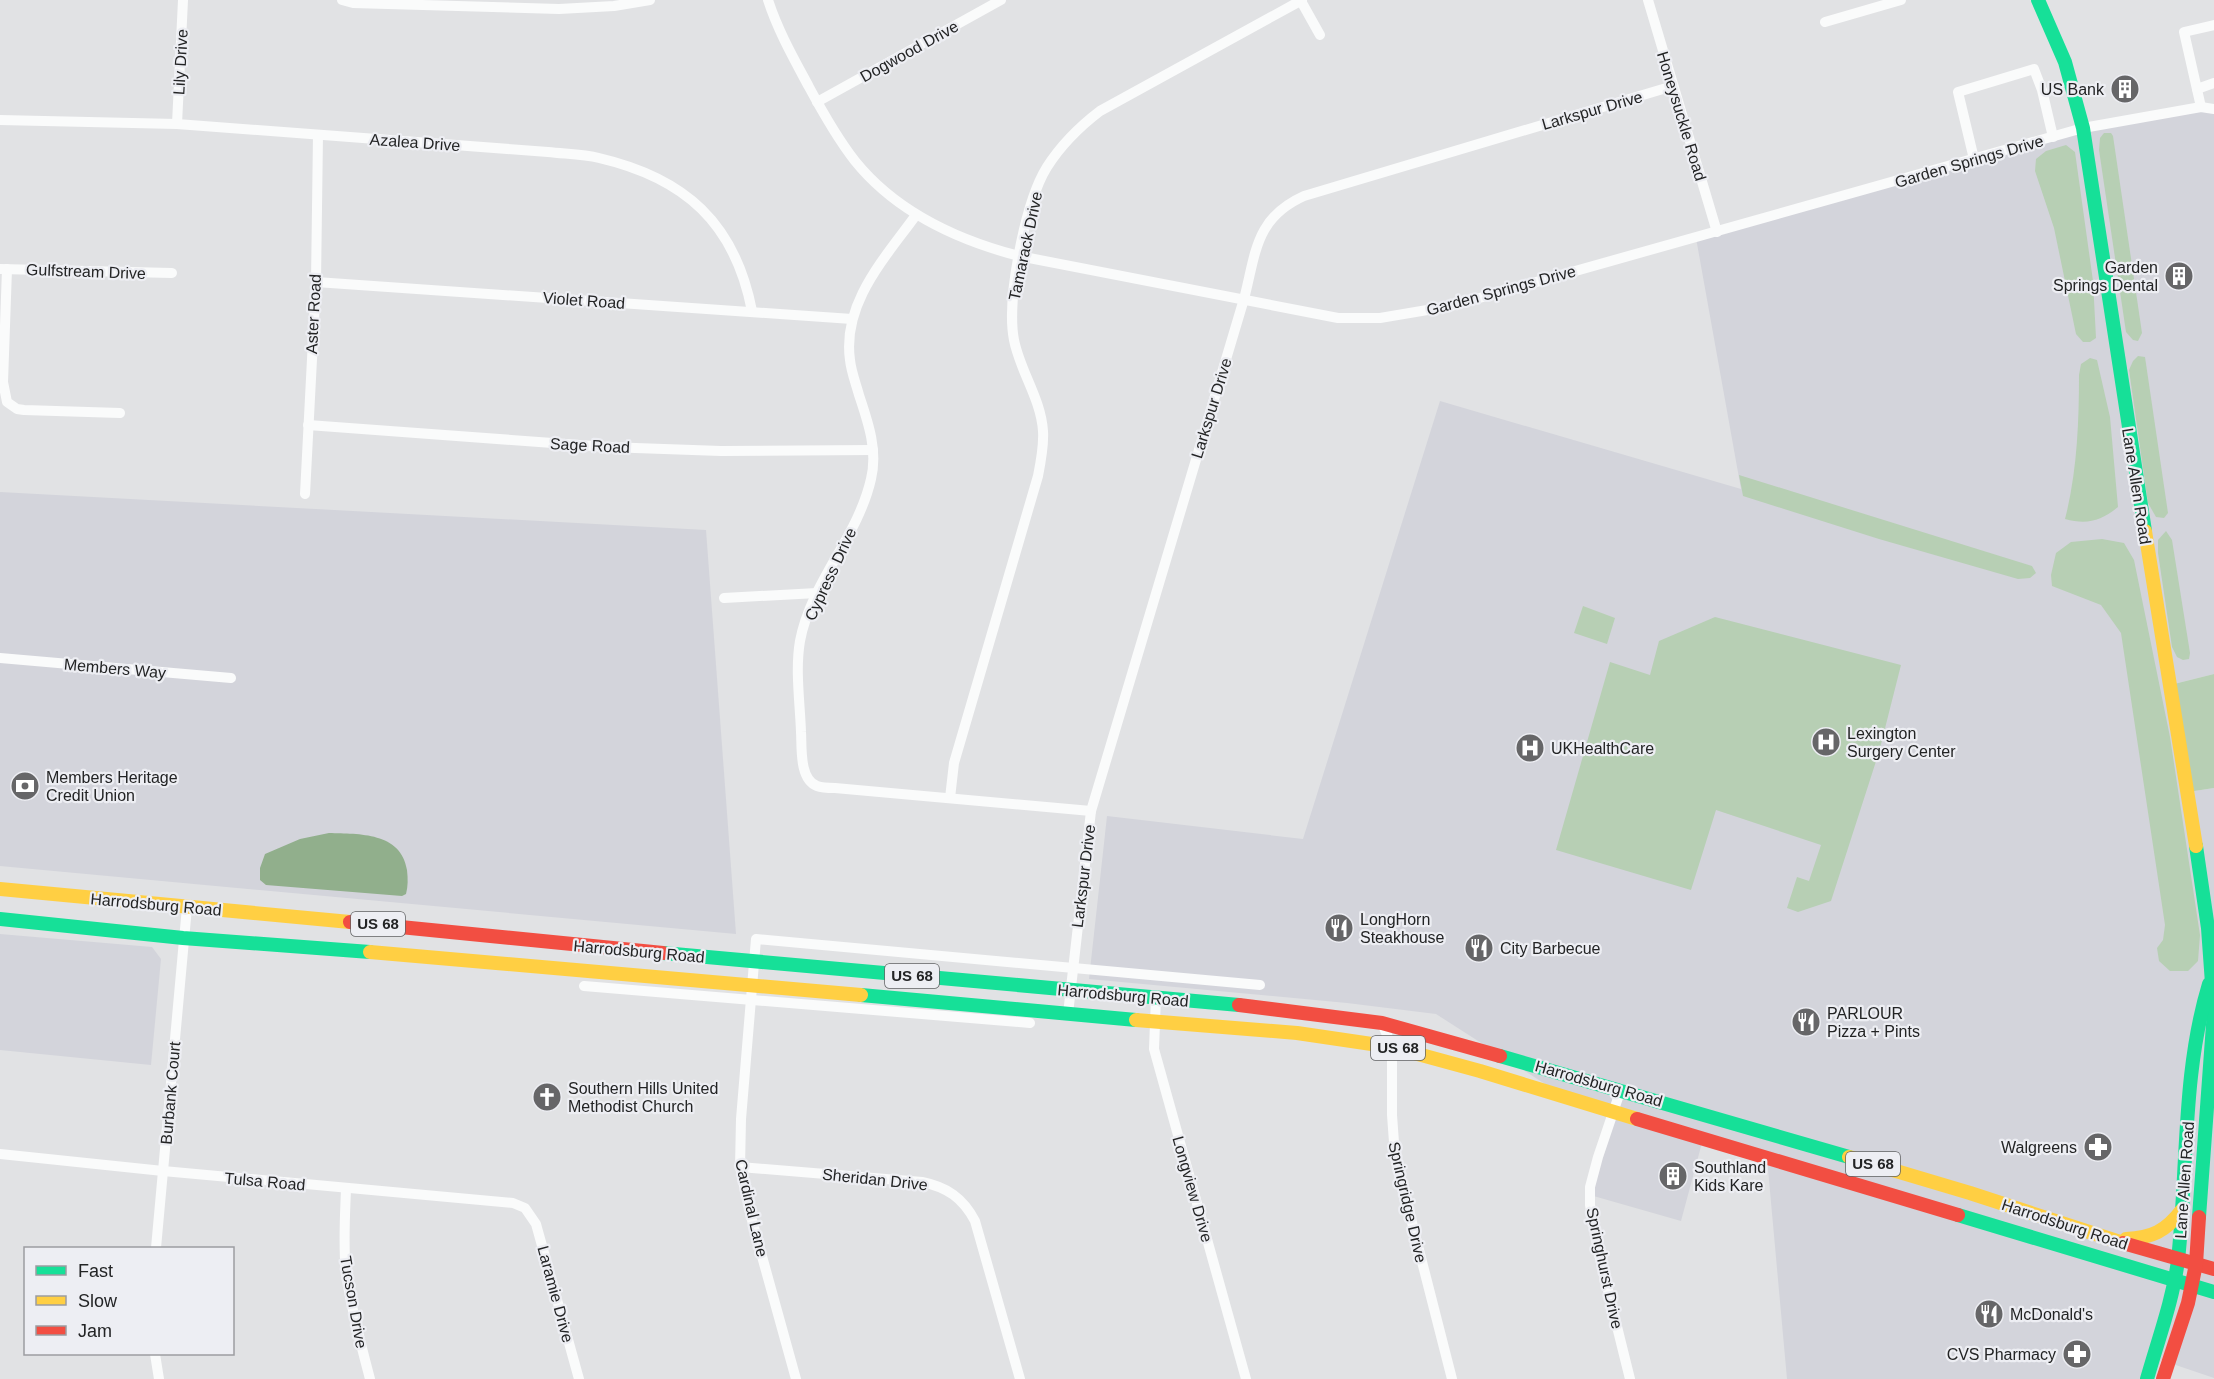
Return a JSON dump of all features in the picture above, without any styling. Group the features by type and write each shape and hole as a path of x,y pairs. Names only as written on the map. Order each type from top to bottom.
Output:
{"main road":[{"name":"Lane Allen Road","path":"2038,0 2070,74 2084,128 2124,402 2208,928 2214,1011 2196,1264 2192,1286 2163,1379"},
{"name":"Harrodsburg Road","path":"0,889 1304,1012 1382,1023 1621,1089 2214,1269"},
{"name":"Harrodsburg Road","path":"0,919 183,938 499,962 1297,1033 1392,1047 1480,1071 2214,1292"},
{"name":"Lane Allen Road","path":"2147,1379 2175,1280 2192,1071 2202,1007 2210,978"},
{"path":"2112,1239 2152,1237 2160,1234 2182,1210"}],"street":[{"name":"Lily Drive","path":"177,124 183,0"},
{"path":"342,0 353,3 559,9 614,6 650,0"},
{"name":"Garden Springs Drive","path":"768,0 789,50 833,130 857,164 885,191 916,215 971,242 1019,256 1338,318 1380,318 1451,306 2084,128 2201,107 2214,109"},
{"name":"Dogwood Drive","path":"817,102 1002,0"},
{"path":"1301,0 1320,35"},
{"name":"Tamarack Drive","path":"950,798 954,763 1038,476 1043,447 1040,415 1013,336 1012,305 1019,256 1037,185 1046,168 1080,127 1100,111 1301,0"},
{"name":"Honeysuckle Road","path":"1648,0 1717,232"},
{"path":"1825,22 1901,0"},
{"path":"2201,107 2184,32 2214,25"},
{"path":"1974,159 1958,92 2034,69 2042,90 2053,137"},
{"path":"2197,89 2214,83"},
{"name":"Larkspur Drive","path":"1068,1014 1091,811 1244,299 1259,240 1266,224 1289,203 1332,187 1673,86"},
{"name":"Azalea Drive","path":"0,120 177,124 537,151 607,160 649,176 692,199 716,223 736,257 747,283 752,311"},
{"name":"Aster Road","path":"305,494 316,282 318,135"},
{"name":"Cypress Drive","path":"916,215 874,273 857,304 849,334 850,360 869,423 873,450 872,477 863,503 817,593 800,641 802,756 808,778 817,786 1091,811"},
{"path":"3,269 3,382 7,402 17,409 24,410 120,413"},
{"name":"Gulfstream Drive","path":"3,269 172,273"},
{"name":"Violet Road","path":"316,282 852,319"},
{"name":"Sage Road","path":"308,425 607,447 721,452 873,450"},
{"path":"724,598 817,593"},
{"name":"Members Way","path":"0,658 231,678"},
{"name":"Burbank Court","path":"156,1247 187,907"},
{"name":"Cardinal Lane","path":"796,1379 750,1213 740,1167 741,1119 754,985 756,939 1072,968"},
{"path":"1072,968 1260,985"},
{"path":"584,986 752,1002 1030,1023"},
{"name":"Longview Drive","path":"1156,998 1154,1049 1246,1379"},
{"name":"Springridge Drive","path":"1382,1023 1392,1047 1394,1086 1392,1115 1395,1156 1452,1379"},
{"name":"Springhurst Drive","path":"1621,1089 1598,1157 1590,1187 1590,1205 1598,1250 1630,1379"},
{"name":"Tulsa Road","path":"0,1154 346,1189 502,1201 513,1203 528,1211"},
{"name":"Sheridan Drive","path":"740,1167 922,1182 940,1186 952,1193 969,1210 975,1221 1020,1379"},
{"name":"Tucson Drive","path":"346,1189 344,1245 346,1273 351,1305 370,1379"},
{"name":"Laramie Drive","path":"528,1211 536,1224 543,1245 579,1379"},
{"path":"155,1355 159,1379"}],"shaded area":[{"path":"2214,108 2214,674 2170,685 2188,792 2214,788 2214,1378 2161,1360 2155,1379 1787,1379 1767,1158 1703,1139 1681,1221 1590,1195 1613,1112 1567,1098 1436,1014 1347,1003 1089,979 1107,816 1303,839 1440,401 1741,489 1696,238 2083,128"},
{"path":"2104,133 2111,133 2113,136 2142,333 2138,341 2133,340 2126,332 2099,150 2100,138"},
{"path":"2066,145 2075,152 2093,281 2096,338 2090,342 2083,342 2076,334 2054,228 2035,171 2036,159 2046,151"},
{"path":"2138,356 2145,357 2168,513 2164,518 2156,517 2148,503 2129,370"},
{"path":"2090,358 2097,360 2110,417 2118,507 2100,519 2080,522 2065,519 2076,448 2079,375 2081,364"},
{"path":"1739,475 2032,566 2036,573 2030,578 2018,579 1879,539 1743,496"},
{"path":"0,492 706,530 736,934 0,866"},
{"path":"2166,531 2172,540 2190,653 2189,659 2183,660 2177,657 2172,647 2158,553 2158,540"},
{"path":"2102,539 2124,543 2134,560 2170,737 2200,935 2198,961 2188,971 2170,971 2159,961 2157,948 2163,940 2165,925 2121,633 2101,605 2052,586 2051,575 2056,553 2071,542"},
{"path":"1583,606 1615,618 1607,644 1574,633"},
{"path":"1715,617 1901,665 1879,752 1831,901 1798,912 1787,908 1797,877 1809,881 1821,845 1716,810 1691,890 1556,850 1610,662 1650,675 1659,641"},
{"path":"2214,674 2214,788 2188,792 2170,685"},
{"path":"329,833 365,835 388,842 396,848 407,870 406,894 402,896 266,885 260,880 260,868 265,854 300,839"},
{"path":"0,934 152,947 161,959 151,1065 0,1050"}],"traffic: fast":[{"path":"2038,0 2065,62 2083,128 2145,531"},
{"path":"2196,846 2208,928 2214,1011 2199,1217"},
{"path":"0,919 183,938 370,952"},
{"path":"663,953 1239,1005"},
{"path":"2147,1379 2176,1275 2190,1086 2200,1018 2209,984"},
{"path":"861,995 1136,1020"},
{"path":"1500,1056 1849,1157"},
{"path":"1958,1215 2214,1292"}],"traffic: slow":[{"path":"2145,531 2196,846"},
{"path":"0,889 350,922"},
{"path":"370,952 861,995"},
{"path":"1136,1020 1297,1033 1392,1047 1637,1119"},
{"path":"1849,1157 1970,1193 2123,1243"},
{"path":"2126,1239 2158,1232 2182,1210"}],"traffic: jam":[{"path":"350,922 663,953"},
{"path":"1239,1005 1382,1023 1500,1056"},
{"path":"1637,1119 1958,1215"},
{"path":"2163,1379 2188,1303 2196,1264 2199,1217"},
{"path":"2123,1243 2214,1269"}],"place":[{"name":"US Bank","path":"2125,89"},
{"name":"Garden Springs Dental","path":"2179,276"},
{"name":"Lexington Surgery Center","path":"1826,742"},
{"name":"UKHealthCare","path":"1530,748"},
{"name":"Members Heritage Credit Union","path":"25,786"},
{"name":"LongHorn Steakhouse","path":"1339,928"},
{"name":"City Barbecue","path":"1479,948"},
{"name":"PARLOUR Pizza + Pints","path":"1806,1022"},
{"name":"Southern Hills United Methodist Church","path":"547,1097"},
{"name":"Walgreens","path":"2098,1147"},
{"name":"Southland Kids Kare","path":"1673,1176"},
{"name":"McDonald's","path":"1989,1314"},
{"name":"CVS Pharmacy","path":"2077,1354"}]}
